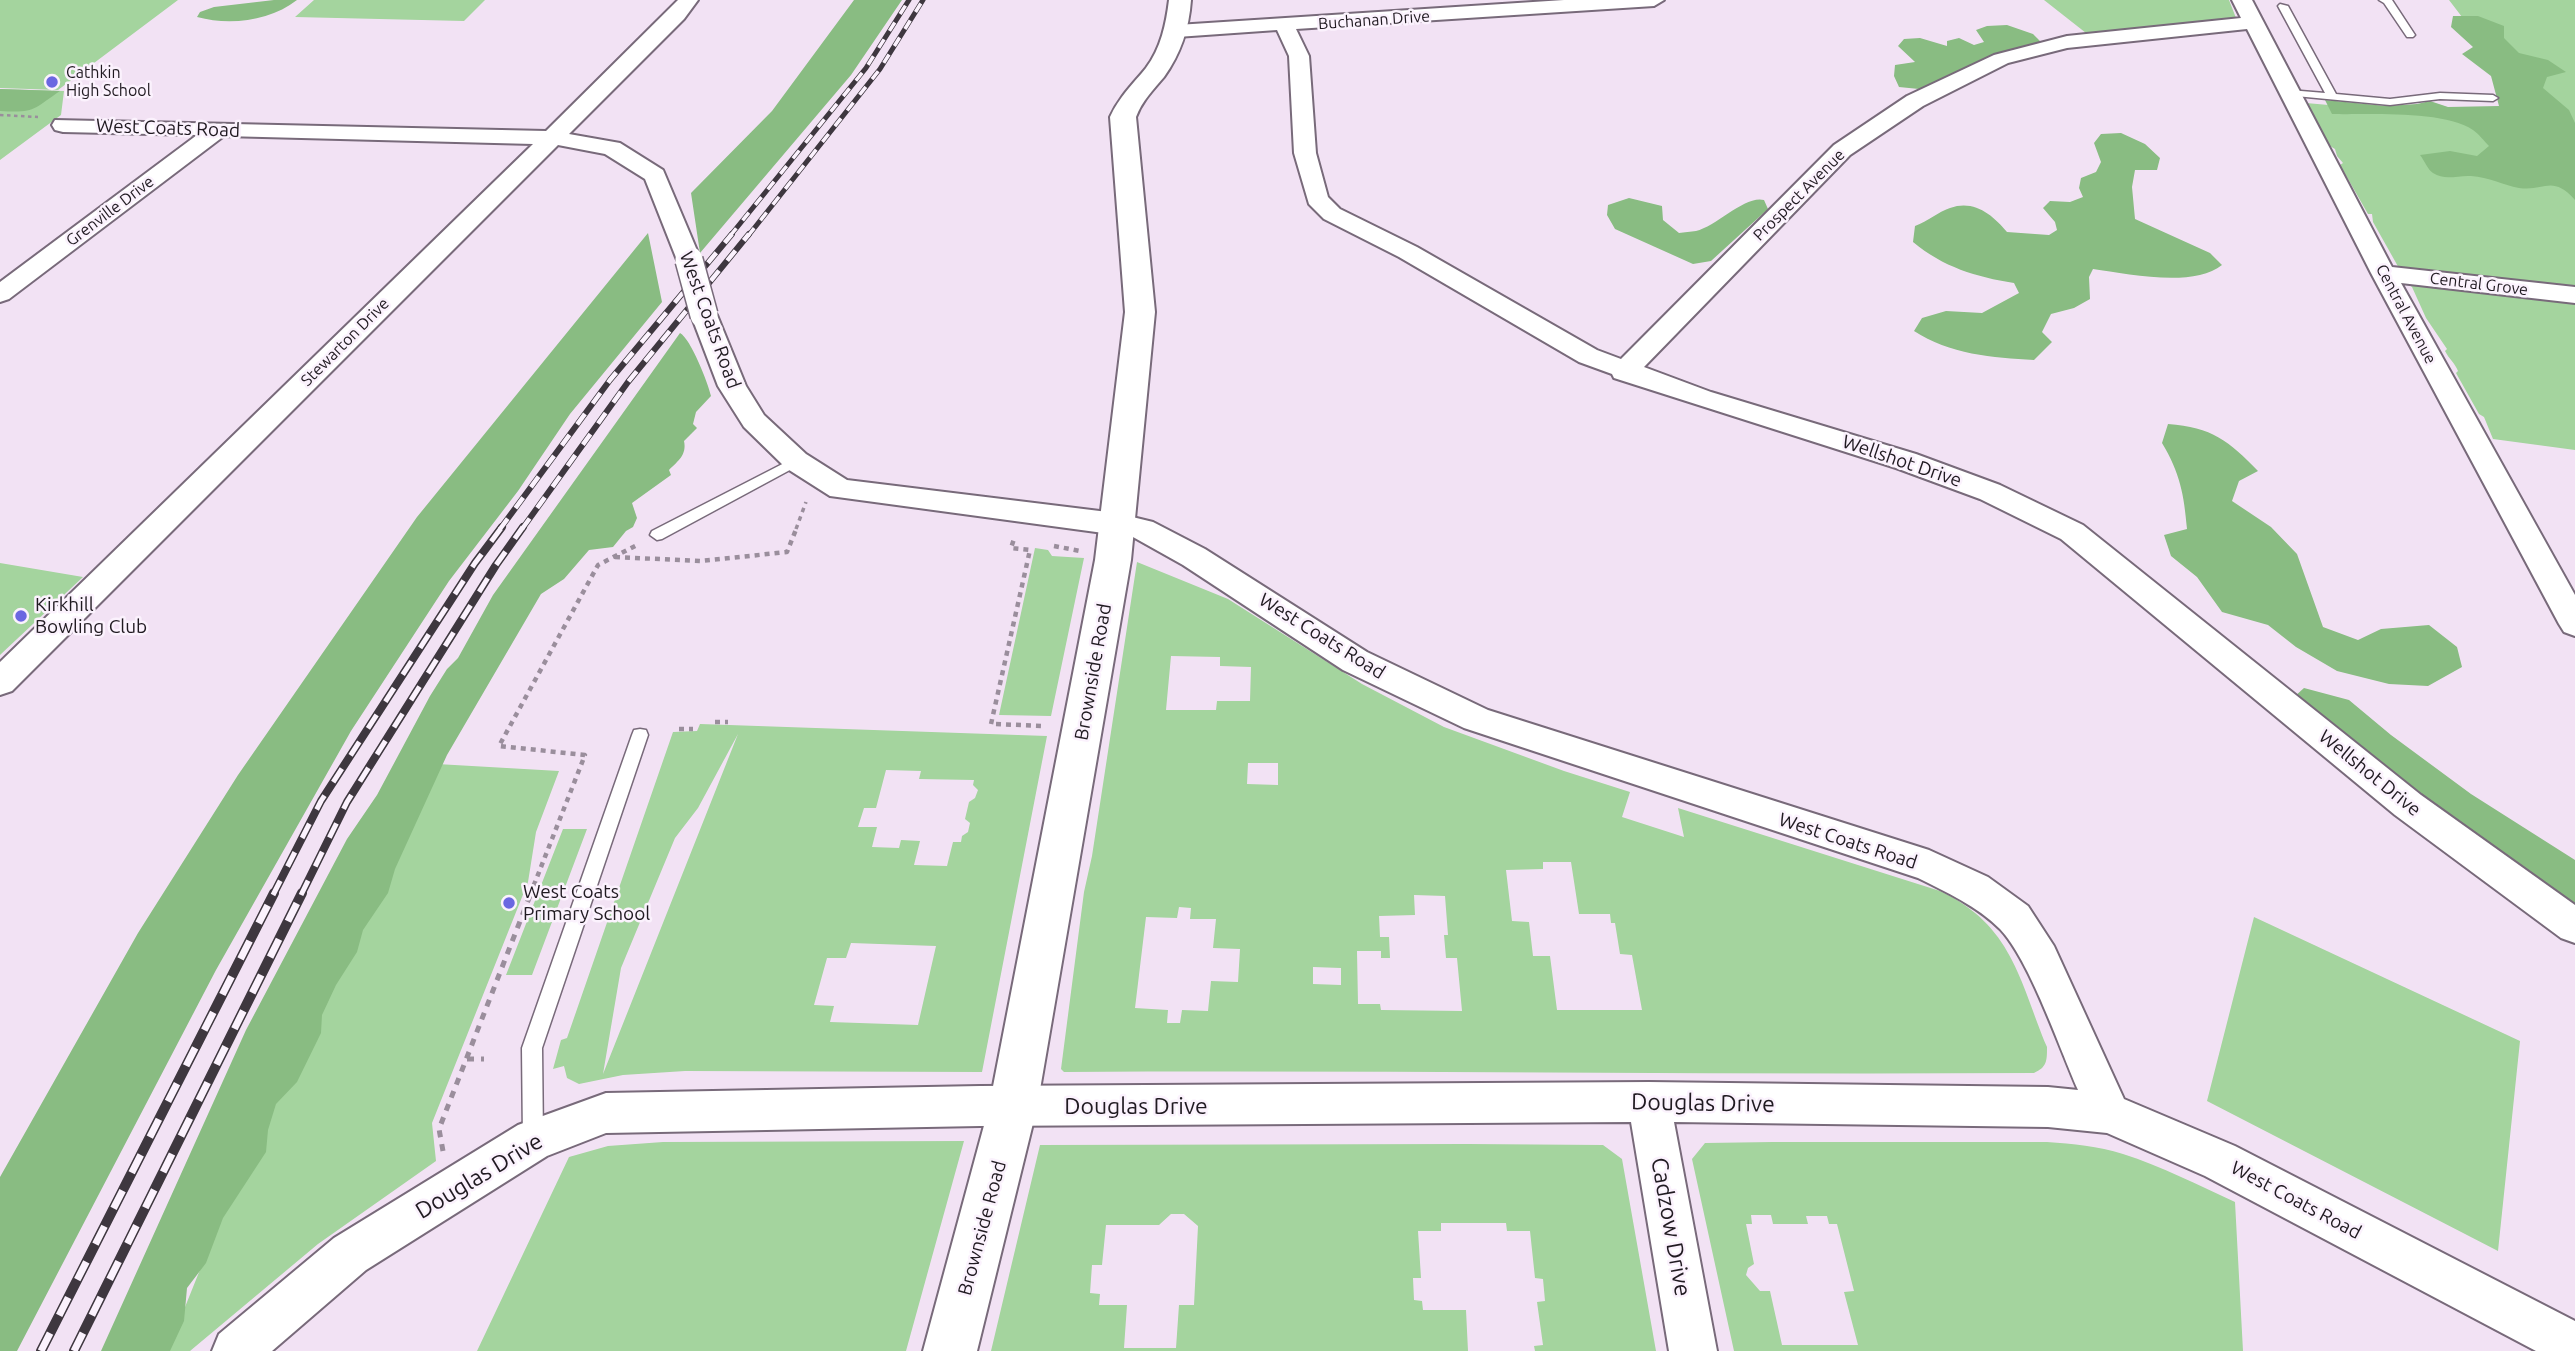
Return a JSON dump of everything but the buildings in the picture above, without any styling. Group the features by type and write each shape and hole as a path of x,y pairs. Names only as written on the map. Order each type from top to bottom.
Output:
{"street":[{"name":"Stewarton Drive","path":"0,682 553,138 677,15 688,0"},
{"name":"Brownside Road","path":"950,1351 1013,1107 1113,560 1140,312 1123,117 1129,100 1160,65 1177,31 1180,0"},
{"name":"Buchanan Drive","path":"1177,31 1285,26 1407,9 1651,0"},
{"name":"Central Avenue","path":"2247,12 2383,273 2575,624"},
{"name":"Prospect Avenue","path":"1624,372 1842,150 1915,101 2001,59 2067,42 2247,12"},
{"name":"Wellshot Drive","path":"1285,26 1299,56 1306,153 1317,199 1332,214 1408,252 1576,350 1624,372 1906,461 1990,492 2072,533 2408,804 2575,926"},
{"name":"West Coats Road","path":"63,125 553,138 612,148 655,175 689,260 704,315 732,386 754,421 796,461 840,489 1116,523 1142,529 1194,557 1356,661 1476,719 1929,866 1975,888 2014,918 2040,958 2109,1113 2220,1161 2575,1346"},
{"name":"Grenville Drive","path":"0,294 219,129"},
{"name":"Central Grove","path":"2383,273 2575,295"},
{"name":"Douglas Drive","path":"236,1351 350,1254 533,1140 606,1113 1649,1102 2048,1107 2109,1113"},
{"name":"Cadzow Drive","path":"1649,1102 1693,1351"}],"lane":[{"path":"2384,0 2387,0 2410,35"},
{"path":"2283,5 2332,96"},
{"path":"2289,93 2390,102 2440,96 2493,98"},
{"path":"657,535 796,461"},
{"path":"533,1140 532,1048 640,735"}],"path":[{"path":"1,116 38,117"},
{"path":"614,557 675,562 739,560 787,552 806,502"},
{"path":"444,1156 439,1129 585,755 499,747 598,565 657,535"},
{"path":"1014,539 1011,548 1030,550 994,724 1043,726"},
{"path":"715,722 728,722"},
{"path":"679,729 693,729"},
{"path":"467,1059 484,1059"}],"green space":[{"path":"0,0 178,0 58,90 0,88"},
{"path":"297,0 275,13 249,20 223,21 197,17 200,12 214,7"},
{"path":"314,0 485,0 464,21 295,17"},
{"path":"854,0 902,0 851,75 700,253 691,193 772,111"},
{"path":"2044,0 2229,0 2236,18 2086,33"},
{"path":"2449,0 2575,0 2575,287 2400,270 2373,222 2372,214 2368,214 2340,165 2343,163 2335,149 2330,146 2306,103 2544,124"},
{"path":"2453,16 2478,16 2504,26 2504,38 2519,53 2548,60 2566,72 2547,77 2543,88 2569,110 2575,123 2575,200 2567,192 2554,186 2528,189 2490,179 2447,177 2433,173 2420,155 2450,151 2477,156 2489,146 2475,132 2460,124 2425,116 2332,114 2325,100 2386,106 2430,101 2448,107 2499,106 2491,76 2462,54 2473,47 2451,27"},
{"path":"2007,25 2033,34 2042,43 1919,89 1899,87 1894,76 1895,65 1915,62 1898,46 1904,39 1920,38 1947,46 1947,41 1959,38 1974,45 1984,42 1976,30 1987,26"},
{"path":"0,89 64,91 61,115 0,160"},
{"path":"0,89 60,91 27,111 0,111"},
{"path":"2121,133 2145,144 2160,158 2157,170 2135,170 2132,187 2135,219 2210,253 2222,265 2210,272 2178,278 2093,269 2089,277 2090,299 2074,308 2051,314 2042,332 2052,342 2034,360 1957,350 1914,331 1922,318 1946,311 1982,313 2019,293 2014,283 1960,270 1924,251 1913,242 1915,226 1946,210 1967,206 1982,210 2007,232 2049,235 2057,230 2055,222 2043,208 2050,201 2070,202 2083,197 2079,188 2081,178 2096,172 2101,162 2094,143 2101,134"},
{"path":"1629,198 1662,206 1663,220 1679,233 1704,228 1748,202 1764,200 1768,209 1711,261 1693,264 1615,229 1607,215 1608,205"},
{"path":"648,233 662,302 570,414 518,491 449,581 351,731 216,970 17,1351 0,1351 0,1177 138,933 238,775 417,517"},
{"path":"2406,282 2575,302 2575,450 2493,439 2484,417 2479,414 2456,373 2458,371 2445,351 2447,349 2426,318 2412,287"},
{"path":"680,333 694,352 711,396 696,412 693,424 697,428 684,441 683,454 669,470 671,475 632,503 637,518 633,527 626,531 613,547 589,550 564,579 541,594 447,755 395,869 388,893 363,930 357,952 336,985 322,1015 321,1033 297,1082 276,1104 268,1130 266,1152 223,1218 206,1263 187,1288 184,1321 170,1351 101,1351 246,1030 347,839 377,795 430,696 447,669 458,658 493,595"},
{"path":"2168,424 2197,428 2219,437 2258,471 2239,481 2232,501 2271,527 2297,554 2323,627 2358,640 2381,629 2429,625 2457,647 2462,667 2428,686 2389,684 2337,671 2296,647 2268,625 2222,612 2197,577 2171,556 2164,535 2187,529 2180,484 2162,443"},
{"path":"1035,548 1048,550 1052,556 1084,558 1051,716 999,715"},
{"path":"1137,562 1228,599 1362,684 1444,727 1630,792 1622,817 1684,837 1678,808 1940,891 1983,920 2010,956 2047,1047 2046,1060 2044,1066 2034,1073 1064,1072 1061,1069 1084,892 1092,856","holes":["1171,656 1220,657 1220,666 1251,667 1250,701 1217,701 1216,710 1166,710","1248,763 1278,763 1278,785 1247,784","1543,862 1571,862 1579,914 1610,914 1611,923 1615,923 1620,954 1632,955 1642,1010 1557,1010 1550,956 1533,956 1529,922 1512,921 1506,870 1543,869","1414,895 1445,896 1448,935 1444,935 1446,958 1457,958 1462,1011 1381,1010 1380,1004 1358,1004 1357,951 1381,951 1381,958 1390,958 1389,937 1380,937 1379,916 1415,915","1179,907 1191,908 1190,919 1216,919 1213,948 1240,949 1238,982 1211,981 1208,1011 1182,1010 1180,1023 1167,1023 1168,1010 1135,1008 1146,917 1177,918","1313,967 1341,968 1341,985 1313,984"]},
{"name":"Kirkhill Bowling Club","path":"0,563 83,577 0,655"},
{"path":"2304,688 2349,700 2471,794 2575,860 2575,919 2294,697"},
{"path":"700,724 1047,736 982,1072 685,1071 623,1075 579,1084 567,1078 564,1066 553,1069 561,1040 567,1038 673,732 697,731","holes":["738,734 603,1074 621,968 675,838 698,808","886,770 921,771 919,779 974,780 973,785 978,790 975,798 969,802 965,819 970,823 968,832 962,836 961,842 953,842 947,866 914,865 920,841 901,840 899,848 872,847 877,827 858,827 864,808 876,808","851,943 936,946 918,1025 830,1022 834,1006 814,1005 827,958 846,958"]},
{"path":"437,764 559,771 536,832 528,882 432,1123 436,1161 318,1244 190,1351 168,1351 262,1128"},
{"path":"563,829 587,829 532,975 506,975"},
{"path":"2254,917 2520,1041 2498,1251 2207,1101"},
{"path":"964,1141 906,1351 477,1351 569,1157 608,1146 663,1142"},
{"path":"2047,1142 2104,1149 2151,1164 2235,1202 2243,1351 1734,1351 1692,1159 1705,1143","holes":["1751,1215 1771,1215 1773,1224 1808,1224 1806,1216 1827,1216 1829,1224 1837,1224 1854,1291 1844,1292 1858,1345 1782,1345 1770,1291 1760,1291 1746,1275 1748,1268 1754,1264 1746,1224 1752,1224"]},
{"path":"1040,1145 1603,1145 1622,1159 1656,1351 1535,1351 1534,1346 1543,1345 1537,1302 1545,1301 1543,1279 1535,1278 1530,1231 1507,1231 1506,1223 1441,1223 1441,1231 1418,1231 1421,1278 1413,1278 1414,1300 1422,1301 1423,1310 1466,1310 1468,1351 991,1351","holes":["1171,1214 1184,1214 1198,1226 1194,1305 1179,1305 1176,1348 1124,1348 1127,1305 1099,1305 1100,1294 1090,1293 1092,1265 1102,1265 1106,1225 1159,1225"]}],"railway":[{"path":"730,236 866,68 909,0"},
{"path":"748,236 880,69 923,0"},
{"path":"500,529 610,380 732,234"},
{"path":"522,529 628,382 749,234"},
{"path":"273,895 321,801 475,563 502,527"},
{"path":"301,895 347,802 496,565 523,527"},
{"path":"41,1351 274,893"},
{"path":"74,1351 302,893"}],"place":[{"name":"Cathkin High School","path":"52,82"},
{"name":"Kirkhill Bowling Club","path":"21,616"},
{"name":"West Coats Primary School","path":"509,903"}]}
